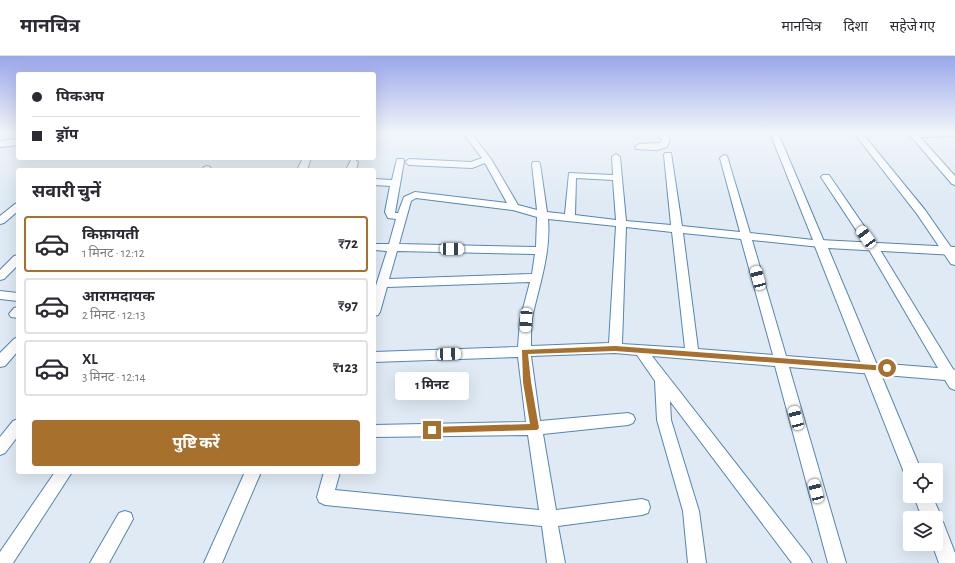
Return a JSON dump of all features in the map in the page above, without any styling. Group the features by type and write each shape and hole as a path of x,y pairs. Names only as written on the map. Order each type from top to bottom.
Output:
{"street":[{"path":"485,157 514,207"},
{"path":"615,348 621,223 616,157"},
{"path":"668,157 692,354"},
{"path":"784,157 909,463"},
{"path":"877,157 953,254"},
{"path":"934,157 953,178"},
{"path":"724,158 836,563"},
{"path":"401,216 392,216 390,212 396,183 405,161 472,165 487,159"},
{"path":"536,164 542,215 543,239 537,278 526,320 524,352 527,382 556,563"},
{"path":"570,218 572,176 618,178"},
{"path":"826,177 873,247 888,274 953,377"},
{"path":"376,182 396,183"},
{"path":"376,305 407,199 415,195 514,207 542,215 820,244 953,254"},
{"path":"0,220 16,208"},
{"path":"376,247 541,251"},
{"path":"0,276 5,267 16,260"},
{"path":"382,283 537,278"},
{"path":"0,295 16,297"},
{"path":"0,362 16,344"},
{"path":"376,357 615,348 871,367 953,377"},
{"path":"641,350 662,380 803,563"},
{"path":"662,380 664,420 691,511 697,563"},
{"path":"376,431 535,428 628,419"},
{"path":"0,448 16,428"},
{"path":"3,563 63,474"},
{"path":"213,563 251,474"},
{"path":"331,474 325,497 549,519 642,507"},
{"path":"99,563 125,519"},
{"path":"943,547 949,563"}],"route":[{"path":"432,430 535,428 527,382 524,352 615,348 887,368"}]}
